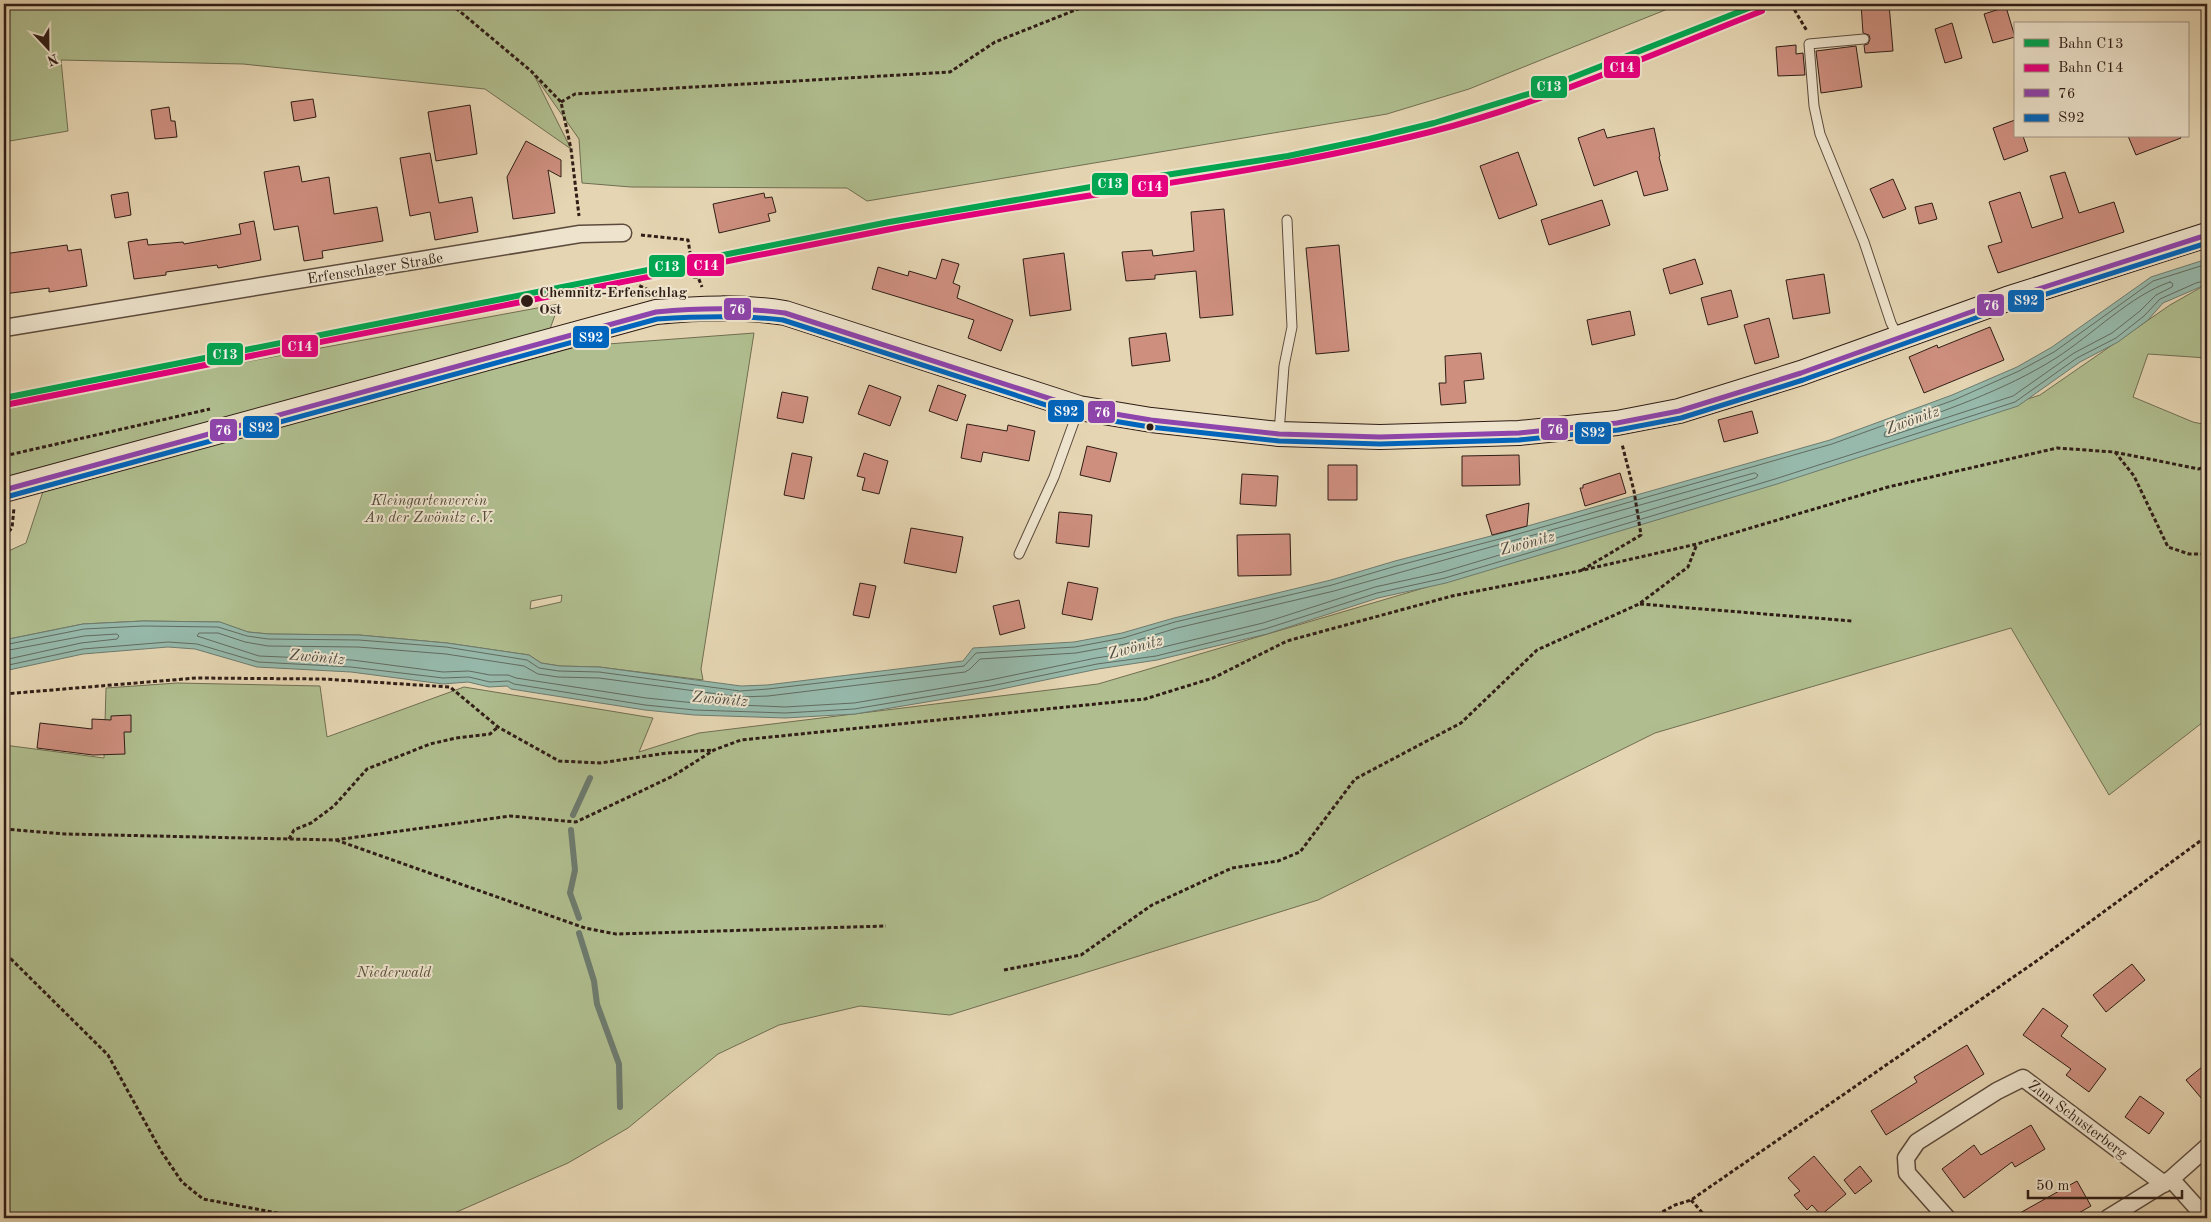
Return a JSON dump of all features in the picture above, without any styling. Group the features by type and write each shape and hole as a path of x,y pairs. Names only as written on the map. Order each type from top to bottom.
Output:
{"main road":[{"path":"10,488 656,312 698,308 758,308 786,313 1079,408 1151,420 1280,434 1380,437 1519,433 1617,423 1679,411 1801,373 2007,299 2207,235"}],"street":[{"name":"Erfenschlager Straße","path":"4,328 580,234 623,234"},
{"name":"Zum Schusterberg","path":"1947,1218 1907,1173 1906,1158 1917,1142 1997,1091 2023,1078 2167,1181 2206,1218"},
{"path":"2108,1218 2167,1181 2207,1147"}],"lane":[{"path":"1864,39 1809,44 1814,106 1820,134 1864,242 1891,323 1899,338"},
{"path":"1280,434 1284,366 1292,327 1286,220"},
{"path":"1019,554 1054,477 1079,408"}],"path":[{"path":"451,4 531,70 561,102 571,149 580,234"},
{"path":"561,102 575,94 950,72 995,42 1083,7 1085,4"},
{"path":"1791,4 1808,31 1809,44"},
{"path":"623,234 688,240 694,277 698,277 701,287 710,288"},
{"path":"637,280 638,285 658,295"},
{"path":"4,456 212,408"},
{"path":"1579,571 1641,535 1634,491 1617,423"},
{"path":"4,829 65,834 335,840 510,816 576,822 672,776 714,750 741,740 1145,699 1213,678 1286,641 1452,596 1579,571 1697,544 1888,487 2057,448 2114,452 2199,469 2207,465"},
{"path":"2114,452 2134,476 2168,547 2189,554 2207,554"},
{"path":"4,536 12,528 10,488"},
{"path":"1004,970 1081,955 1152,905 1232,868 1278,861 1300,852 1355,779 1461,724 1537,650 1639,604 1688,567 1697,544"},
{"path":"1639,604 1852,622"},
{"path":"4,694 196,678 323,679 450,688 498,727 559,761 600,763 666,753 714,750"},
{"path":"289,839 294,830 311,823 334,806 367,770 430,744 456,738 490,734 498,727"},
{"path":"1651,1218 1675,1204 1692,1200 2038,960 2207,836"},
{"path":"335,840 584,928 616,934 886,926"},
{"path":"4,958 11,959 108,1055 162,1151 182,1182 203,1200 304,1218"},
{"path":"1692,1200 1707,1218"}],"green space":[{"path":"4,4 1680,4 1469,89 1387,114 867,201 847,188 631,187 582,183 579,139 534,75 571,149 485,89 243,64 61,60 68,131 4,142"},
{"name":"Niederwald","path":"2207,284 2207,358 2148,354 2133,397 2193,422 2207,425 2207,719 2109,795 2011,628 1655,733 1318,900 950,1015 860,1006 779,1025 718,1054 628,1128 568,1163 443,1218 4,1218 4,745 104,758 106,688 177,683 320,686 327,737 464,687 653,718 639,752 699,733 1098,684 1651,521 2040,395 2170,305"},
{"name":"Kleingartenverein An der Zwönitz e.V.","path":"559,304 550,329 568,347 754,333 701,669 703,680 599,667 560,666 541,663 529,655 447,643 359,635 248,632 219,622 143,621 83,624 4,640 4,553 26,543 51,467 4,479 4,410 158,378","holes":["562,595 561,602 530,609 531,601"]}],"water":[{"name":"Zwönitz","path":"2207,259 2207,284 2163,303 2148,320 2118,342 2080,362 2018,406 1777,484 1446,583 1378,598 1267,634 1157,660 1098,669 992,691 855,714 785,718 694,715 645,710 511,689 507,686 489,687 468,682 443,684 351,672 257,667 195,649 168,647 83,654 4,671 4,640 83,624 143,621 220,622 248,632 269,634 359,635 447,643 529,655 541,663 560,666 599,667 741,686 767,685 963,661 973,648 1074,642 1122,633 1174,618 1331,580 1830,440 1952,395 2017,367 2052,347 2151,277"}],"building":[{"path":"1861,4 1889,4 1893,51 1865,53 1864,45 1868,44 1870,39 1869,35 1863,33"},
{"path":"2006,7 2014,37 1993,43 1984,14"},
{"path":"1952,23 1962,58 1945,63 1935,29"},
{"path":"1796,45 1796,54 1803,53 1805,75 1778,76 1776,47"},
{"path":"1856,46 1862,87 1821,93 1816,51"},
{"path":"313,99 316,117 294,121 291,102"},
{"path":"470,105 477,154 436,161 428,112"},
{"path":"169,107 171,121 175,121 177,137 155,139 151,110"},
{"path":"2014,120 2014,138 2024,138 2028,151 2004,160 1993,128"},
{"path":"1654,128 1659,157 1668,190 1644,196 1637,171 1594,186 1578,138 1604,129 1607,138"},
{"path":"2129,138 2181,138 2136,155"},
{"path":"526,141 561,160 561,177 548,170 555,213 513,219 507,177"},
{"path":"1518,152 1537,205 1499,219 1480,166"},
{"path":"430,153 439,203 472,197 478,232 435,240 430,212 410,216 400,158"},
{"path":"299,166 302,182 329,177 334,214 377,207 383,241 322,251 323,258 304,261 298,226 274,230 264,172"},
{"path":"2065,172 2079,213 2114,202 2124,232 1998,273 1988,246 2002,242 1989,202 2020,192 2032,228 2063,218 2050,176"},
{"path":"1893,179 1906,209 1883,218 1870,189"},
{"path":"128,192 131,215 115,218 111,195"},
{"path":"764,193 765,198 772,197 776,212 768,214 770,221 719,233 713,204"},
{"path":"1602,200 1610,225 1549,245 1541,220"},
{"path":"1932,203 1937,219 1919,224 1915,207"},
{"path":"1224,209 1233,315 1200,318 1196,271 1155,275 1155,279 1126,281 1122,252 1152,250 1153,256 1194,251 1191,212"},
{"path":"254,221 261,260 218,268 217,265 166,272 166,275 134,279 128,242 147,239 148,245 183,242 184,244 241,234 239,224"},
{"path":"67,245 68,251 81,249 87,286 49,292 49,288 4,294 4,254"},
{"path":"1339,245 1349,351 1316,354 1306,248"},
{"path":"1064,253 1071,310 1030,316 1023,259"},
{"path":"942,259 959,264 953,283 960,286 957,298 1013,320 1001,351 968,338 974,320 872,289 878,267 908,276 909,271 936,279"},
{"path":"1695,259 1703,284 1670,294 1663,269"},
{"path":"1824,274 1830,313 1793,319 1786,280"},
{"path":"1731,290 1738,317 1708,325 1701,298"},
{"path":"1630,311 1635,335 1592,345 1587,320"},
{"path":"1769,318 1779,357 1755,364 1744,325"},
{"path":"1990,327 2004,360 1924,393 1909,357 1937,345 1938,348"},
{"path":"1166,333 1170,361 1132,366 1129,338"},
{"path":"1481,353 1484,379 1464,381 1466,403 1441,405 1439,383 1446,383 1445,356"},
{"path":"869,385 901,397 890,426 858,414"},
{"path":"938,385 966,395 957,421 929,411"},
{"path":"782,392 808,397 803,423 777,418"},
{"path":"1752,411 1758,433 1724,442 1718,420"},
{"path":"967,424 1007,431 1008,425 1035,431 1029,461 983,452 981,462 961,458"},
{"path":"1087,446 1117,453 1110,482 1080,475"},
{"path":"792,453 812,457 804,499 784,495"},
{"path":"864,453 888,461 879,494 862,490 865,478 857,476"},
{"path":"1519,455 1520,485 1462,486 1462,456"},
{"path":"1328,465 1357,465 1357,500 1328,500"},
{"path":"1620,473 1626,493 1585,506 1580,488 1583,488 1583,485"},
{"path":"1242,474 1278,476 1276,506 1240,504"},
{"path":"1529,503 1527,526 1492,535 1486,515"},
{"path":"1059,512 1092,515 1089,547 1056,543"},
{"path":"911,528 963,537 956,573 904,563"},
{"path":"1290,534 1291,575 1238,576 1237,535"},
{"path":"1068,582 1098,588 1092,620 1062,614"},
{"path":"860,583 876,586 869,618 853,615"},
{"path":"1019,600 1025,628 1000,635 993,606"},
{"path":"131,715 131,732 124,732 125,754 93,755 37,748 40,723 92,729 92,719 111,720 111,716"},
{"path":"2132,964 2145,980 2106,1012 2093,995"},
{"path":"2043,1008 2068,1026 2061,1036 2106,1069 2089,1092 2066,1075 2071,1069 2023,1035"},
{"path":"1967,1045 1984,1074 1886,1135 1871,1111 1917,1082 1914,1077"},
{"path":"2207,1063 2207,1105 2186,1080"},
{"path":"2140,1096 2164,1113 2149,1134 2125,1117"},
{"path":"2031,1125 2045,1149 2015,1167 2012,1162 1964,1198 1942,1169 1974,1145 1981,1155"},
{"path":"1814,1156 1846,1194 1821,1215 1812,1205 1807,1210 1794,1195 1800,1191 1788,1178"},
{"path":"1860,1166 1872,1181 1855,1194 1844,1180"},
{"path":"2077,1181 2091,1206 2070,1218 2011,1218"}],"waterway":[{"path":"573,815 590,778"},
{"path":"571,830 575,870 570,893 579,918"},
{"path":"579,933 594,981 597,1004 619,1064 620,1107"}],"rail line":[{"name":"C13","path":"4,398 889,222 1108,184 1288,156 1369,139 1434,123 1538,91 1759,4"},
{"name":"C14","path":"5,405 886,230 1022,206 1227,174 1363,148 1430,132 1515,107 1598,77 1762,11"}],"transit line":[{"name":"76","path":"4,490 656,312 688,310 737,309 785,313 1079,408 1151,420 1279,434 1380,437 1519,433 1617,423 1679,411 1801,373 2007,299 2207,235"},
{"name":"S92","path":"6,497 657,319 689,317 783,320 1077,415 1150,427 1279,441 1380,444 1519,440 1618,430 1681,418 1803,380 2009,306 2207,243"}],"place":[{"name":"Chemnitz-Erfenschlag Ost","path":"527,301"}]}
